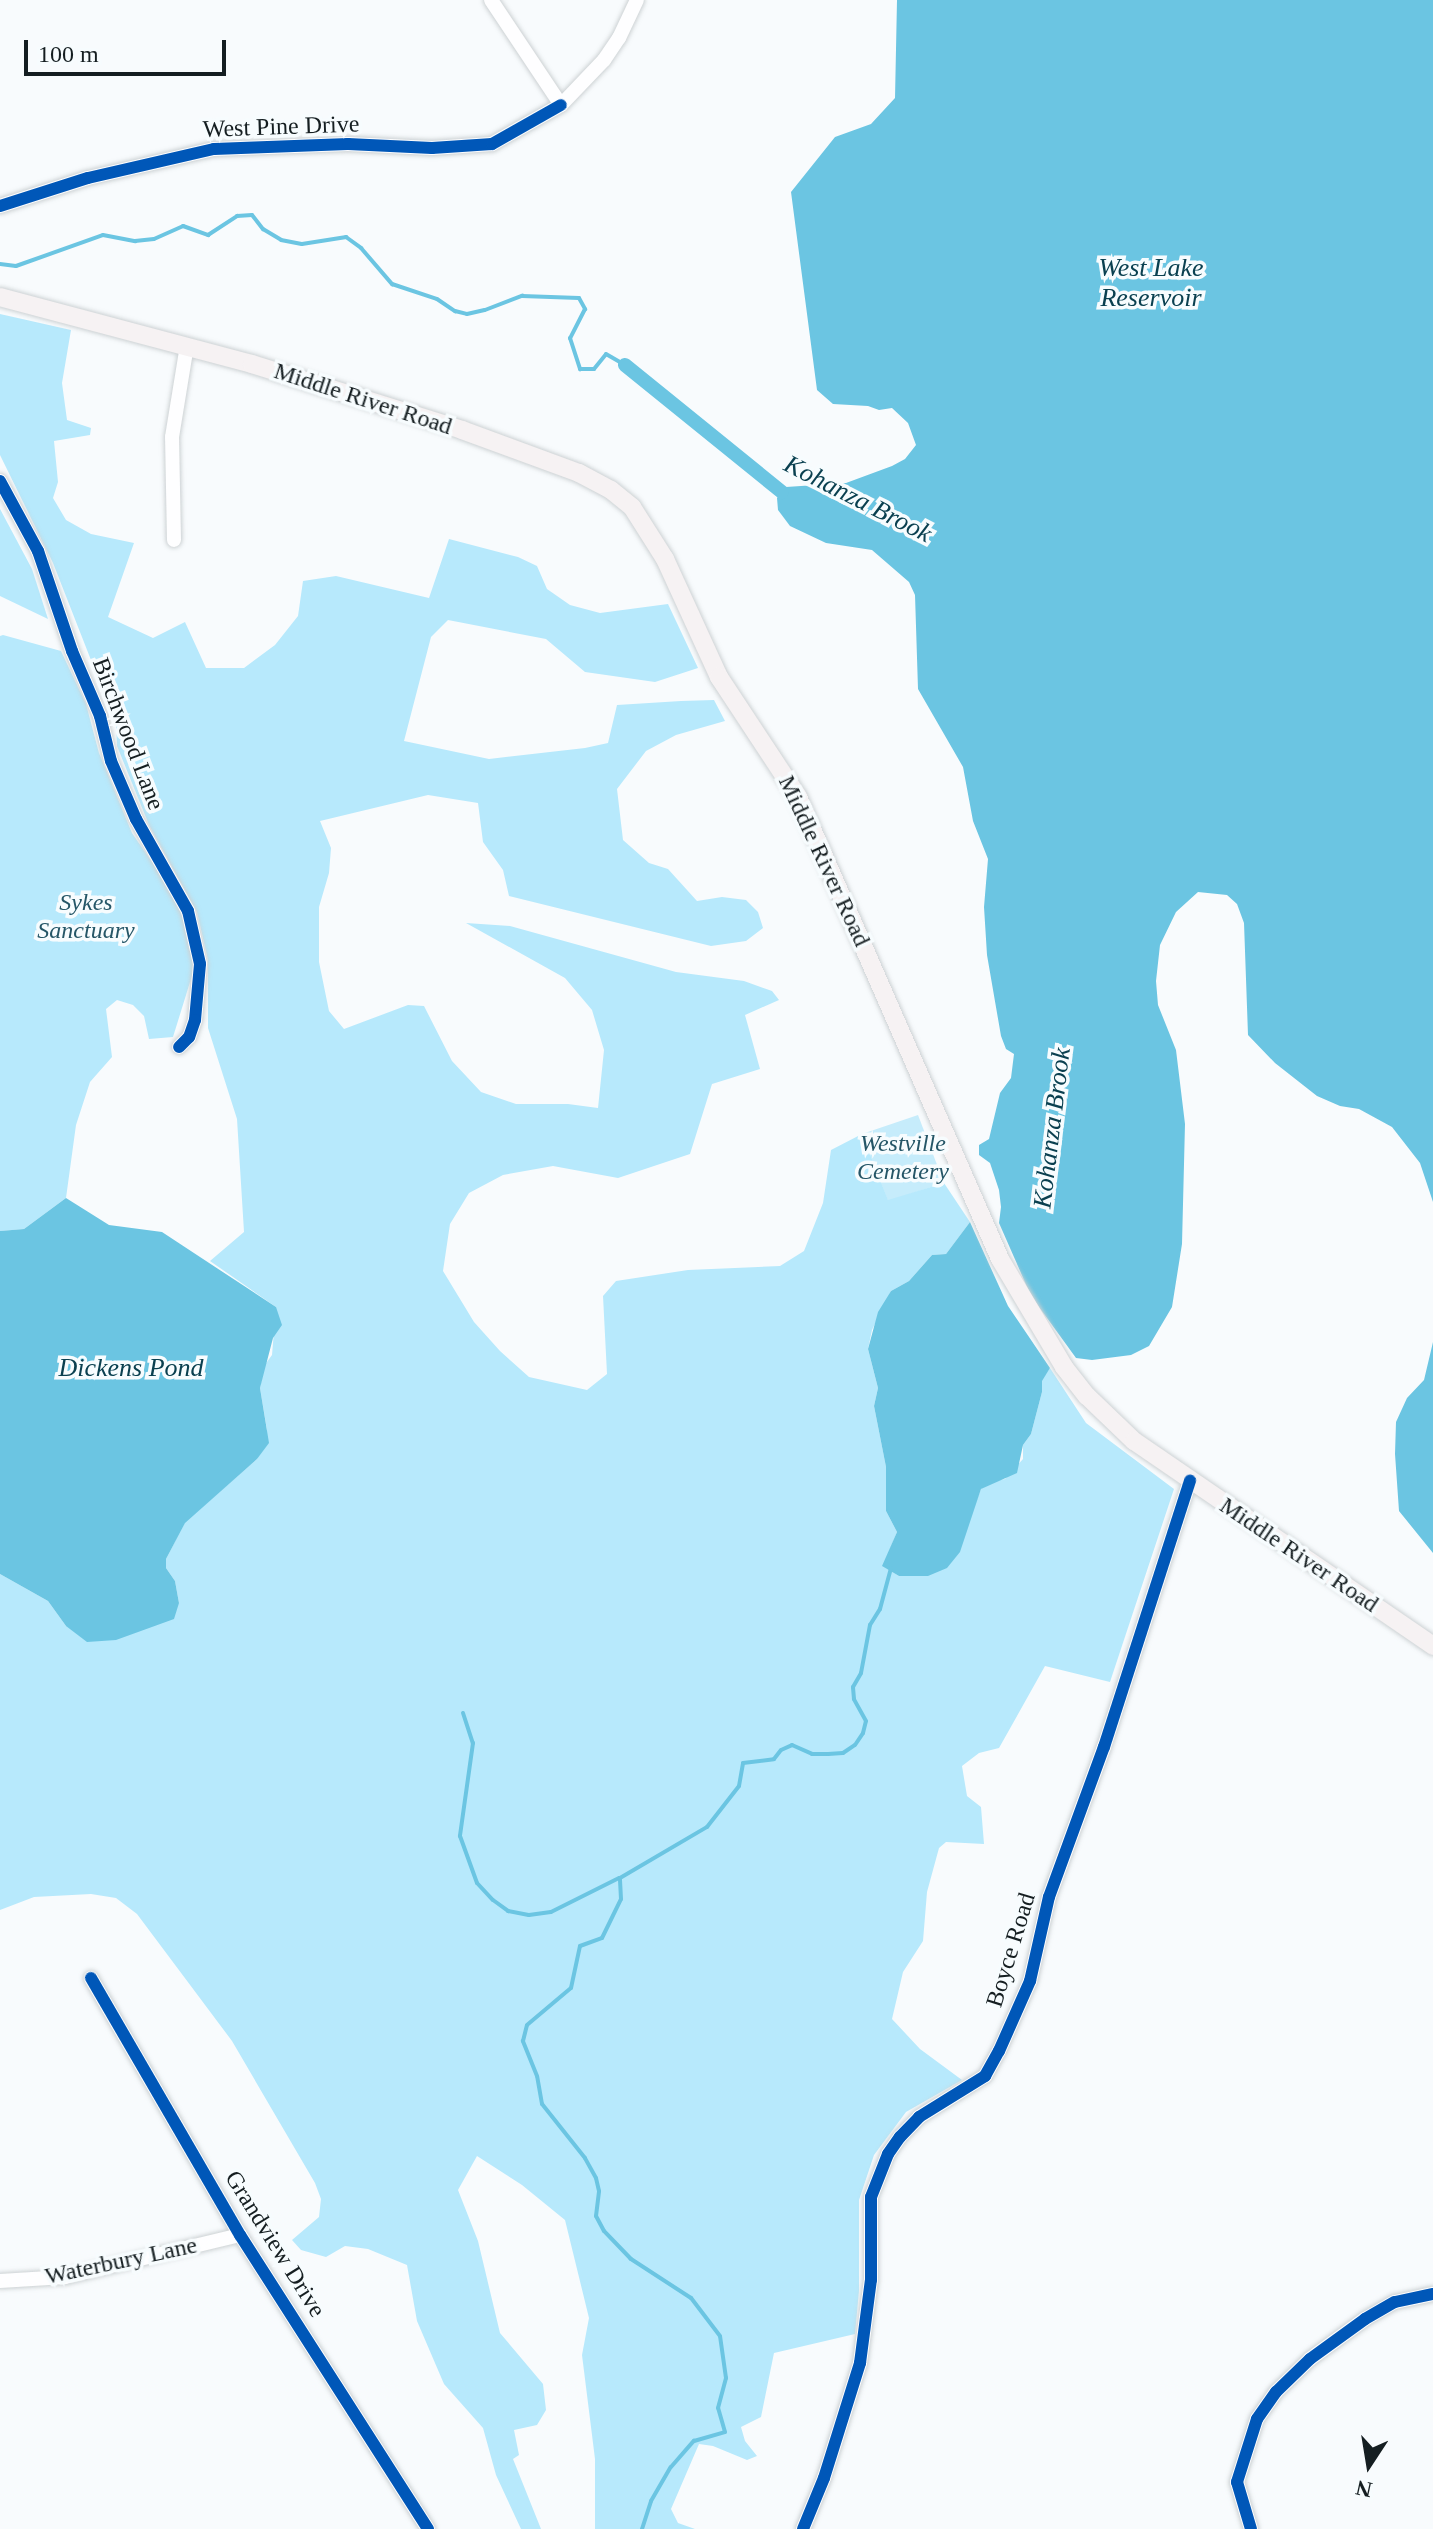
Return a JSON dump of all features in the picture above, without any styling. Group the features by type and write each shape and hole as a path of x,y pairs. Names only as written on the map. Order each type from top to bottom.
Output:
{"main road":[{"name":"Middle River Road","path":"0,297 187,345 544,458 611,490 632,507 665,559 719,677 798,797 990,1238 1024,1304 1087,1396 1134,1441 1433,1646"}],"street":[{"path":"491,0 561,105"},
{"name":"West Pine Drive","path":"0,206 88,178 214,149 348,144 432,148 492,144 561,105 604,60 619,38 637,0"},
{"path":"174,540 172,437 187,345"},
{"name":"Birchwood Lane","path":"0,481 38,551 72,651 100,716 111,761 136,819 188,911 200,964 195,1020 189,1037 179,1047"},
{"name":"Boyce Road","path":"803,2529 824,2478 860,2363 871,2280 871,2197 888,2154 900,2137 919,2117 985,2076 999,2051 1030,1981 1049,1897 1104,1747 1190,1481"},
{"name":"Grandview Drive","path":"91,1978 240,2235 428,2529"},
{"name":"Waterbury Lane","path":"0,2281 65,2277 240,2235"},
{"path":"1251,2529 1237,2482 1257,2419 1276,2392 1310,2359 1365,2319 1395,2302 1433,2294"}],"green space":[{"path":"0,314 71,330 62,383 67,420 91,428 90,435 54,441 58,482 53,498 66,520 91,534 134,543 108,617 153,638 185,622 206,668 244,668 275,645 298,616 303,581 336,576 429,598 449,539 518,557 537,566 547,589 570,605 600,613 668,604 698,668 655,682 585,672 546,639 448,620 431,637 404,741 489,759 608,743 617,705 714,700 725,721 676,735 646,751 617,789 623,840 649,863 668,869 697,901 722,897 746,900 758,912 763,928 746,941 711,946 509,896 503,870 483,842 478,803 428,795 320,821 331,848 329,873 319,907 319,962 329,1011 344,1029 408,1005 424,1006 452,1061 481,1092 516,1104 568,1104 598,1108 604,1050 592,1010 565,978 466,923 510,926 676,972 744,981 772,991 779,1000 745,1015 760,1069 712,1084 690,1154 618,1178 553,1166 503,1175 469,1193 450,1224 443,1271 474,1322 500,1351 529,1377 587,1390 607,1374 603,1296 616,1281 688,1270 780,1266 804,1251 823,1203 831,1150 862,1134 888,1200 944,1183 970,1222 946,1254 932,1255 909,1281 891,1291 872,1330 868,1349 878,1388 874,1406 886,1467 886,1511 897,1532 883,1566 899,1576 974,1507 981,1489 990,1482 1005,1479 1023,1459 1023,1445 1031,1434 1042,1392 1041,1381 1050,1368 1086,1423 1174,1489 1110,1682 1045,1666 999,1748 979,1753 962,1766 967,1796 981,1807 984,1844 946,1842 939,1848 927,1892 923,1941 903,1972 892,2019 920,2049 962,2080 906,2112 874,2155 859,2200 859,2291 855,2334 774,2353 761,2417 741,2427 745,2441 757,2456 747,2460 713,2446 699,2444 671,2509 678,2523 695,2529 595,2529 595,2459 582,2355 589,2318 565,2220 522,2185 477,2156 458,2190 478,2241 500,2333 543,2384 546,2410 537,2425 514,2430 519,2455 513,2459 541,2529 521,2529 496,2475 483,2428 444,2384 417,2321 407,2265 368,2249 345,2246 326,2257 301,2250 292,2240 319,2217 321,2199 315,2183 232,2041 137,1914 116,1898 91,1894 34,1897 0,1910 0,1574 48,1601 66,1626 179,1603 175,1581 166,1568 166,1559 185,1522 257,1459 267,1430 260,1388 264,1366 272,1355 276,1307 210,1261 244,1232 237,1119 208,1028 208,960 197,912 149,825 117,746 116,724 53,563 0,455"},
{"path":"0,509 32,569 48,619 0,596"},
{"name":"Sykes Sanctuary","path":"0,636 61,651 86,704 99,753 132,833 169,887 183,918 195,966 173,1037 149,1039 144,1016 133,1005 117,1000 106,1009 112,1057 90,1082 76,1125 66,1198 24,1229 0,1231"},
{"name":"Westville Cemetery","path":"918,1115 944,1183 888,1201 862,1134"}],"water":[{"name":"West Lake Reservoir","path":"897,0 1433,0 1433,1202 1420,1163 1392,1127 1359,1109 1340,1106 1317,1096 1275,1063 1248,1035 1244,923 1237,904 1227,895 1198,892 1176,912 1160,945 1156,981 1158,1005 1176,1050 1185,1124 1182,1244 1172,1307 1149,1346 1131,1355 1092,1360 1076,1358 1031,1296 999,1223 999,1190 990,1163 979,1155 979,1145 989,1139 1000,1093 1011,1078 1014,1054 1006,1049 1001,1036 987,955 984,907 988,859 973,821 963,767 918,689 915,595 909,582 872,550 826,543 790,526 778,510 777,498 786,487 846,483 905,459 916,445 908,423 892,408 879,410 868,406 833,404 817,390 791,192 835,137 871,124 895,98"},
{"name":"Dickens Pond","path":"66,1198 109,1225 162,1232 276,1307 282,1325 273,1338 260,1388 269,1443 257,1459 185,1523 166,1559 166,1568 175,1581 179,1603 174,1619 116,1640 87,1642 66,1626 48,1601 0,1574 0,1231 24,1229"},
{"path":"970,1222 1008,1306 1050,1368 1042,1381 1031,1434 1023,1445 1017,1473 981,1489 960,1552 947,1568 928,1576 899,1576 882,1566 897,1532 886,1511 886,1467 874,1406 878,1388 868,1349 878,1312 891,1291 909,1281 932,1255 946,1254"},
{"path":"1433,1342 1433,1553 1399,1511 1395,1454 1396,1422 1407,1398 1424,1380"}],"waterway":[{"name":"Kohanza Brook","path":"0,264 16,266 103,235 135,241 154,239 183,226 208,235 237,216 252,215 263,229 281,240 302,244 346,237 361,248 392,284 437,299 455,311 467,314 485,310 522,296 579,298 585,309 570,338 580,369 594,369 606,354 625,365"},
{"name":"Kohanza Brook","path":"625,365 782,492"},
{"name":"Kohanza Brook","path":"642,2529 651,2501 671,2467 694,2441 725,2432 718,2408 726,2378 720,2336 691,2298 631,2259 604,2231 596,2216 599,2191 596,2178 585,2158 542,2104 537,2076 523,2041 527,2025 571,1988 580,1946 602,1938 621,1899 620,1878 707,1827 739,1786 743,1763 774,1759 781,1750 792,1745 812,1754 843,1753 855,1745 866,1721 854,1699 853,1687 861,1673 870,1625 880,1609 891,1568"},
{"path":"463,1713 473,1743 460,1836 477,1883 493,1900 508,1911 529,1915 551,1912 619,1878"}],"cycle path":[{"path":"0,206 88,178 214,149 348,144 432,148 492,144 561,105"},
{"path":"0,481 38,551 72,651 100,716 111,761 136,819 188,911 200,964 195,1020 189,1037 179,1047"},
{"path":"803,2529 824,2478 860,2363 871,2280 871,2197 888,2154 900,2137 919,2117 985,2076 999,2051 1030,1981 1049,1897 1104,1747 1190,1481"},
{"path":"91,1978 240,2235 428,2529"},
{"path":"1251,2529 1237,2482 1257,2419 1276,2392 1310,2359 1365,2319 1395,2302 1433,2294"}]}
